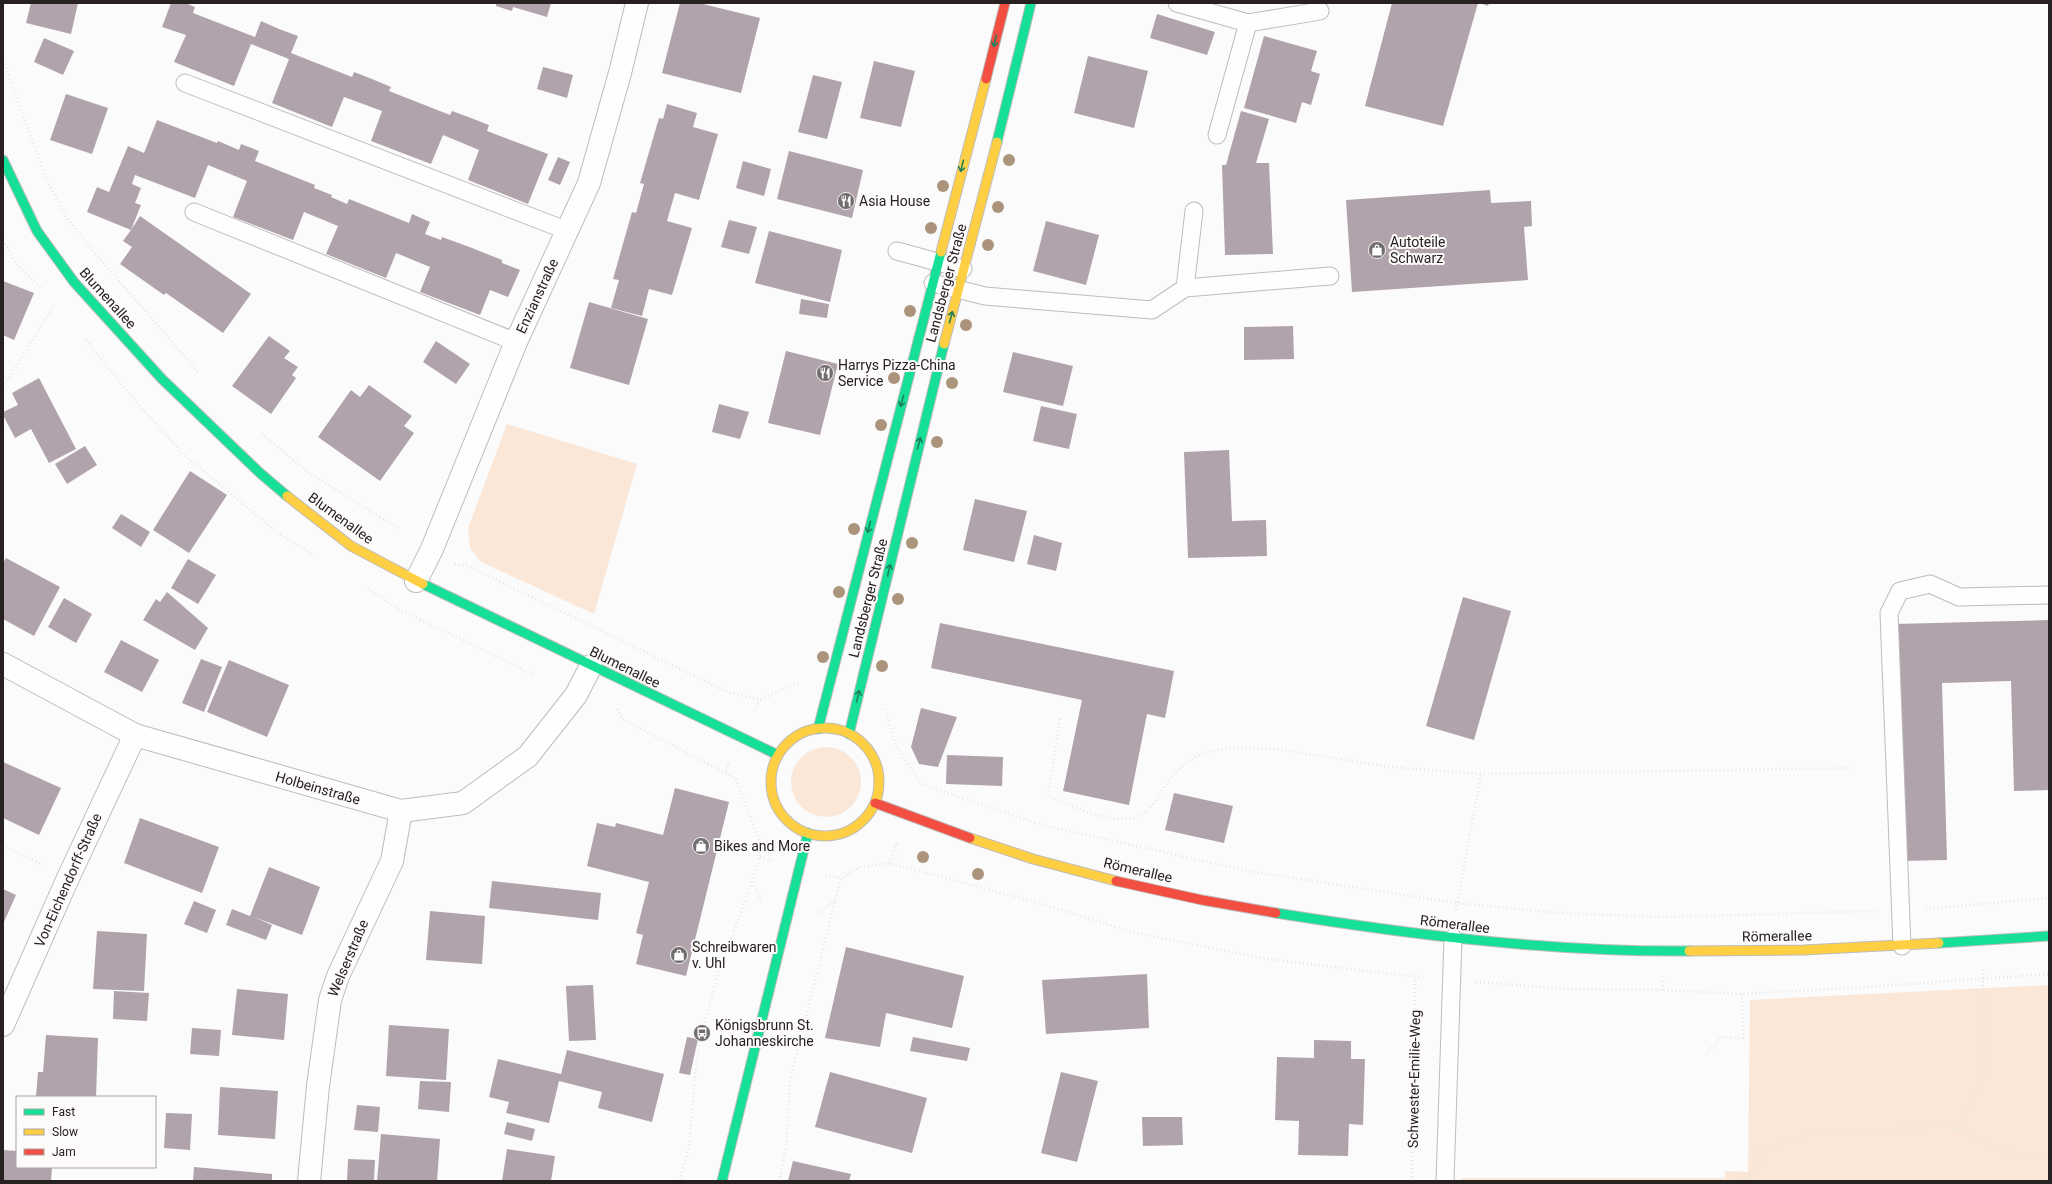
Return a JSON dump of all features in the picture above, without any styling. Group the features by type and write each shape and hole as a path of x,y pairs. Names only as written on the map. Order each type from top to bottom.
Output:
{"street":[{"name":"Enzianstraße","path":"416,581 432,549 516,342 589,183 620,73 637,3"},
{"name":"Landsberger Straße","path":"818,729 1005,3"},
{"name":"Landsberger Straße","path":"849,734 913,465 963,269 993,162 1031,3"},
{"name":"Blumenallee","path":"3,160 36,231 74,282 162,379 260,473 351,546 416,581 590,666 778,755"},
{"name":"Holbeinstraße","path":"3,664 135,735 401,811 463,803 528,756 576,695 590,666"},
{"path":"818,729 834,729 849,734 863,743 873,756 878,771 879,787 875,803 867,817 854,827 840,834 823,836 808,833 794,826 782,815 774,801 771,780 772,769 778,755 789,742 802,733 818,729"},
{"name":"Von-Eichendorff-Straße","path":"3,1025 68,878 135,735"},
{"name":"Römerallee","path":"875,803 1035,859 1150,889 1279,915 1453,938 1556,948 1664,951 1795,950 1902,946 2049,936"},
{"name":"Welserstraße","path":"309,1181 318,1086 330,1000 338,976 392,861 401,811"},
{"path":"722,1181 808,833"}],"lane":[{"path":"1177,3 1248,23 1320,11"},
{"path":"1217,135 1248,23"},
{"path":"185,82 568,231"},
{"path":"1185,288 1194,211"},
{"path":"194,212 516,342"},
{"path":"897,251 963,269"},
{"path":"933,283 985,296 1152,310 1185,288 1330,276"},
{"path":"1902,946 1899,911 1889,613 1900,591 1930,584 1959,597 2049,595"},
{"path":"1445,1181 1453,938"}],"path":[{"path":"3,60 45,176 66,217 201,375"},
{"path":"3,388 55,302 74,282"},
{"path":"256,428 309,472 398,528"},
{"path":"468,566 725,692 760,700 803,681"},
{"path":"883,704 896,745 922,784 1042,825 1248,871 1456,903 1560,913 1665,917 1899,911 2049,898"},
{"path":"622,719 735,778 759,839 760,857 733,935 720,966 702,1033 696,1062 689,1147 680,1181"},
{"path":"1060,719 1048,796 1092,814 1115,819 1134,818 1149,810 1174,773 1196,756 1225,748 1276,749 1390,767 1481,774 1852,768"},
{"path":"1453,938 1456,903 1481,774"},
{"path":"3,846 68,878"},
{"path":"779,1181 786,1147 790,1080 841,878 860,867 889,863"},
{"name":"Schwester-Emilie-Weg","path":"1412,1181 1415,977"},
{"path":"1959,1129 1983,1075 1984,978"},
{"path":"1706,1054 1720,1037 1743,1038 1742,994"},
{"path":"1749,1154 1820,1132 1844,1130 1892,1130 1942,1124 1959,1129 2010,1153 2049,1157"},
{"path":"1744,1181 1771,1147"}],"shaded area":[{"path":"507,424 637,464 594,614 481,562 470,548 468,528"},
{"path":"826,747 845,753 855,763 861,782 855,801 845,811 826,817 807,811 797,801 791,782 797,763 807,753"},
{"path":"2049,985 2049,1181 1462,1181 1462,1178 1725,1178 1725,1171 1748,1172 1750,1000"}],"building":[{"path":"31,3 78,3 71,34 26,23"},
{"path":"171,3 185,3 195,7 193,13 255,37 261,21 298,36 291,53 352,77 354,72 372,79 391,87 389,91 450,115 452,111 489,125 487,131 548,154 528,204 468,180 479,150 443,135 431,164 371,141 382,111 344,97 332,127 272,103 289,59 251,44 234,86 174,62 186,35 162,27"},
{"path":"496,3 551,3 547,17 513,7 512,11 496,6"},
{"path":"680,3 699,3 760,18 741,93 662,73"},
{"path":"1392,3 1478,3 1443,126 1365,106"},
{"path":"1480,3 1489,3 1488,6"},
{"path":"1157,14 1215,32 1207,55 1150,38"},
{"path":"1264,36 1317,51 1311,71 1320,74 1311,105 1302,102 1296,123 1244,108"},
{"path":"44,38 74,51 63,75 34,62"},
{"path":"1088,56 1148,71 1134,128 1074,113"},
{"path":"874,61 915,71 901,127 860,118"},
{"path":"543,67 573,75 567,98 537,89"},
{"path":"813,75 842,82 827,139 798,132"},
{"path":"66,94 108,108 92,154 50,140"},
{"path":"667,104 697,113 693,127 718,134 699,200 675,193 667,221 692,228 672,295 649,289 642,316 611,308 619,280 613,279 632,212 636,213 644,184 640,183 659,118 663,119"},
{"path":"1241,111 1269,119 1256,163 1269,163 1273,254 1225,255 1222,165 1226,165"},
{"path":"157,120 217,143 218,141 239,150 241,144 259,151 255,161 315,185 314,188 332,195 331,197 347,204 349,199 409,223 412,214 430,222 425,234 441,240 442,237 472,248 502,260 502,263 520,270 508,297 490,290 480,315 420,292 430,267 396,253 386,278 326,254 338,226 304,212 293,240 233,217 247,181 208,165 195,198 135,175 132,184 141,188 135,203 141,205 131,230 87,212 97,187 109,192 128,146 144,153"},
{"path":"789,151 863,170 852,218 777,199"},
{"path":"558,157 570,162 560,185 548,180"},
{"path":"743,161 771,169 764,196 736,188"},
{"path":"1490,190 1491,203 1531,201 1532,226 1524,227 1528,280 1352,292 1346,200"},
{"path":"140,216 251,294 223,333 166,293 164,295 120,264 132,247 123,241"},
{"path":"729,220 757,227 749,254 721,247"},
{"path":"1046,221 1099,235 1086,285 1033,271"},
{"path":"769,231 842,250 830,302 755,283"},
{"path":"3,281 34,293 14,340 3,335"},
{"path":"801,299 829,304 827,318 799,314"},
{"path":"589,302 648,319 629,385 570,368"},
{"path":"1293,326 1294,359 1244,360 1244,327"},
{"path":"269,336 290,351 284,358 298,367 292,375 296,378 271,414 232,386"},
{"path":"436,341 470,364 456,384 423,362"},
{"path":"786,351 838,364 820,435 768,423"},
{"path":"1013,352 1073,366 1063,406 1003,392"},
{"path":"39,378 76,449 49,463 31,429 15,438 3,415 3,412 18,405 12,393"},
{"path":"369,385 412,416 404,426 414,433 380,481 318,437 351,390 360,397"},
{"path":"719,404 749,412 740,439 712,432"},
{"path":"1041,406 1077,414 1069,449 1033,441"},
{"path":"85,446 97,465 67,484 55,464"},
{"path":"1229,450 1232,521 1266,520 1267,556 1188,558 1184,452"},
{"path":"190,471 227,495 189,553 153,530"},
{"path":"975,499 1027,511 1014,562 963,550"},
{"path":"121,514 150,532 141,547 112,528"},
{"path":"1034,535 1062,543 1056,571 1027,564"},
{"path":"6,558 60,587 34,636 3,619 3,563"},
{"path":"188,559 216,575 198,604 171,588"},
{"path":"167,592 208,628 195,650 143,620 156,599 160,602"},
{"path":"1463,597 1511,611 1474,740 1426,726"},
{"path":"64,598 92,614 76,643 48,627"},
{"path":"2049,620 2049,790 2014,791 2011,681 1942,683 1947,860 1900,861 1894,624"},
{"path":"940,623 1174,671 1165,718 1147,714 1129,805 1063,791 1082,700 931,668"},
{"path":"121,640 159,660 142,692 104,672"},
{"path":"201,659 222,667 204,712 182,703"},
{"path":"229,660 289,685 267,737 207,712"},
{"path":"921,708 957,717 938,767 919,764 911,747"},
{"path":"947,755 1003,757 1002,786 946,784"},
{"path":"3,762 61,788 39,835 3,818"},
{"path":"675,788 729,802 686,976 636,964 643,935 636,933 649,882 587,866 597,823 615,827 616,823 663,835"},
{"path":"1174,793 1233,806 1224,843 1165,830"},
{"path":"140,818 219,847 202,893 124,863"},
{"path":"269,867 320,887 302,935 254,917 272,925 266,940 226,925 232,909 250,916"},
{"path":"492,881 601,893 598,920 489,908"},
{"path":"3,889 16,895 3,924"},
{"path":"194,901 216,910 207,933 184,924"},
{"path":"430,911 485,916 482,964 426,960"},
{"path":"97,931 147,934 144,991 93,989"},
{"path":"846,947 964,976 952,1028 886,1013 880,1047 825,1038"},
{"path":"1147,974 1149,1028 1046,1034 1042,980"},
{"path":"593,985 596,1040 569,1041 566,986"},
{"path":"237,989 288,994 284,1040 232,1035"},
{"path":"114,991 149,993 147,1021 113,1019"},
{"path":"389,1025 449,1029 446,1080 386,1076"},
{"path":"192,1028 221,1030 219,1056 190,1054"},
{"path":"46,1035 98,1038 96,1096 36,1096 38,1072 43,1072"},
{"path":"687,1037 698,1039 690,1075 679,1073"},
{"path":"913,1037 970,1048 967,1061 910,1051"},
{"path":"1314,1040 1351,1041 1351,1059 1365,1059 1363,1125 1349,1124 1348,1156 1298,1155 1299,1121 1275,1120 1277,1057 1314,1058"},
{"path":"567,1050 664,1074 652,1122 598,1108 602,1092 559,1081 549,1123 506,1113 509,1102 489,1097 498,1059 561,1074"},
{"path":"830,1072 927,1098 912,1153 815,1127"},
{"path":"1061,1072 1098,1081 1077,1162 1041,1153"},
{"path":"420,1081 451,1082 449,1112 418,1109"},
{"path":"220,1087 278,1091 275,1139 218,1135"},
{"path":"357,1105 380,1107 378,1132 354,1130"},
{"path":"166,1113 192,1114 190,1150 164,1148"},
{"path":"1142,1117 1182,1117 1183,1145 1143,1146"},
{"path":"507,1122 535,1129 532,1141 504,1134"},
{"path":"381,1134 440,1139 437,1181 377,1181"},
{"path":"507,1149 555,1156 551,1181 502,1181"},
{"path":"3,1150 16,1151 16,1168 52,1168 51,1181 3,1181"},
{"path":"348,1159 375,1160 374,1181 347,1181"},
{"path":"793,1161 851,1174 849,1181 788,1181"},
{"path":"194,1167 272,1174 272,1181 193,1181"}],"traffic: fast":[{"path":"997,142 1031,3"},
{"path":"3,160 37,231 74,282 162,379 260,473 287,496"},
{"path":"818,729 941,252"},
{"path":"849,734 944,344"},
{"path":"423,584 778,755"},
{"path":"722,1181 808,833"},
{"path":"1276,913 1482,941 1585,949 1689,951"},
{"path":"1939,943 2049,936"}],"traffic: slow":[{"path":"941,252 986,79"},
{"path":"944,344 997,142"},
{"path":"287,496 351,546 423,584"},
{"path":"825,728 846,732 863,744 875,761 879,782 875,803 863,820 846,832 825,836 804,832 787,820 775,803 771,782 775,761 787,744 804,732 825,728"},
{"path":"970,838 1033,859 1116,881"},
{"path":"1689,951 1804,950 1939,943"}],"traffic: jam":[{"path":"986,79 1005,3"},
{"path":"875,803 970,838"},
{"path":"1116,881 1202,900 1276,913"}],"place":[{"name":"Asia House","path":"846,201"},
{"name":"Autoteile Schwarz","path":"1377,250"},
{"name":"Harrys Pizza-China Service","path":"825,373"},
{"name":"Bikes and More","path":"701,846"},
{"name":"Schreibwaren v. Uhl","path":"679,955"},
{"name":"Königsbrunn St. Johanneskirche","path":"702,1033"}]}
